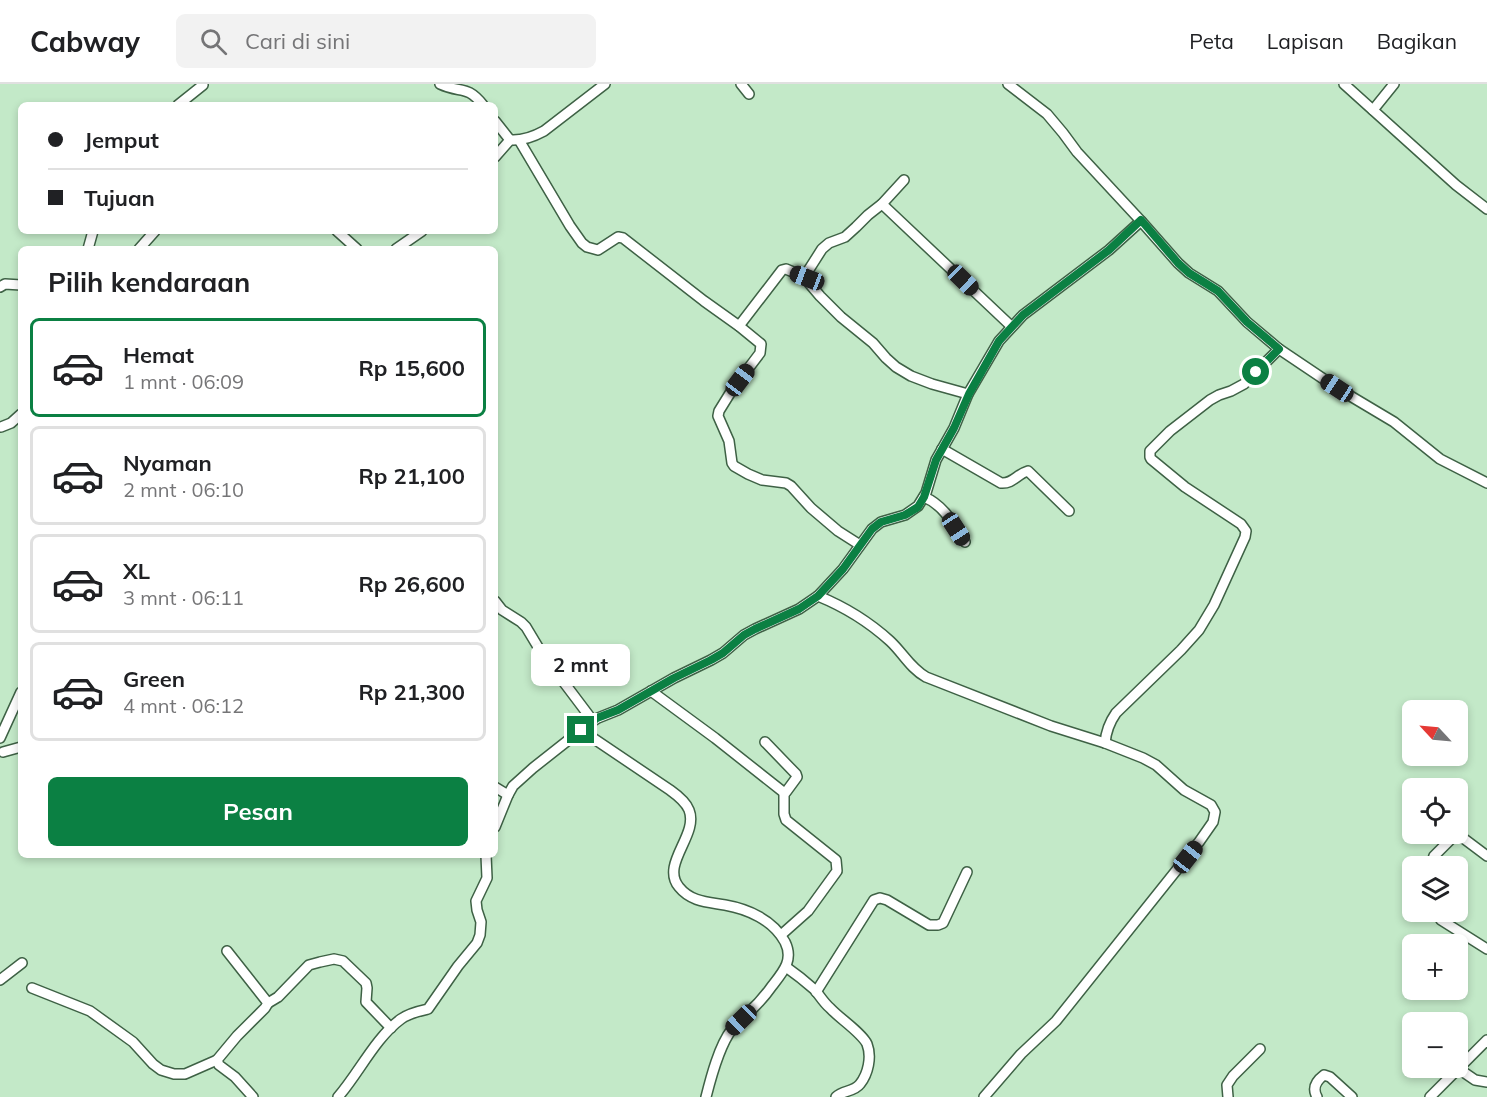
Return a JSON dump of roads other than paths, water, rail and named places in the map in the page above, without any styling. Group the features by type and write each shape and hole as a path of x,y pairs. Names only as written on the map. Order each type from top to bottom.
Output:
{"street":[{"path":"440,84 449,88 469,90 481,102"},
{"path":"498,154 515,140 534,137 605,84"},
{"path":"741,84 749,94"},
{"path":"1008,84 1047,114 1077,152 1178,263 1189,273 1218,291 1247,322 1279,349 1337,388 1394,422 1440,459 1487,483"},
{"path":"1344,84 1456,185 1487,208"},
{"path":"1373,110 1394,84"},
{"path":"182,102 203,85"},
{"path":"498,124 515,140 582,243 598,250 618,237 622,238 761,344 761,350 719,411 718,416 729,441 732,463 762,480 786,483 791,486 811,508 838,531 860,545"},
{"path":"904,180 882,204 845,237 829,243 822,249 808,271 807,278 840,317 873,343 896,367 932,384 969,394"},
{"path":"882,204 1011,326"},
{"path":"498,820 513,786 593,721 711,660 755,629 799,609 818,596 843,569 872,529 881,522 905,515 918,507 924,497 932,468 969,394 999,341 1011,326 1037,303 1109,250 1141,220"},
{"path":"142,246 152,234"},
{"path":"340,234 354,246"},
{"path":"400,246 418,234"},
{"path":"739,326 782,270 807,278"},
{"path":"0,287 5,284 18,285"},
{"path":"1105,743 1109,723 1116,713 1199,630 1214,605 1246,531 1241,524 1185,486 1151,459 1150,451 1170,431 1210,400 1244,384 1279,349"},
{"path":"0,433 0,427 11,423 18,417"},
{"path":"942,449 1001,483 1014,480 1028,471 1069,511"},
{"path":"924,497 939,506 965,542"},
{"path":"818,596 869,623 890,641 914,669 926,677 1051,726 1143,758 1156,765 1184,790 1211,805 1215,812 1213,822 1164,888 1056,1021 1021,1054 984,1097"},
{"path":"498,605 526,627 541,652 593,721"},
{"path":"651,691 784,792"},
{"path":"0,738 18,699"},
{"path":"581,730 670,790 689,809 690,828 675,861 675,881 680,888 699,901 753,913 772,926 787,945 789,953 785,970 763,998 732,1029 719,1054 706,1097"},
{"path":"765,742 796,774 797,777 784,792"},
{"path":"1,754 18,748"},
{"path":"498,789 508,795"},
{"path":"781,935 807,911 837,871 838,866 836,860 786,820 784,792"},
{"path":"1434,856 1454,836 1463,838 1487,856"},
{"path":"338,1097 402,1018 428,1009 477,943 481,922 475,905 487,878 486,858"},
{"path":"816,992 874,900 880,898 887,900 929,925 938,925 943,923 967,872"},
{"path":"1444,922 1487,949"},
{"path":"227,951 268,1003"},
{"path":"32,988 90,1011 134,1042 161,1070 174,1074 185,1074 217,1060 268,1003 278,997 309,965 320,962 344,961 366,983 366,1002 391,1029"},
{"path":"0,980 22,963"},
{"path":"786,967 816,992 866,1043 869,1057 867,1072 861,1083 856,1088 842,1092 836,1097"},
{"path":"1468,1060 1487,1041"},
{"path":"1228,1097 1227,1088 1233,1076 1260,1048"},
{"path":"217,1060 219,1065 235,1077 253,1097"},
{"path":"1317,1097 1314,1091 1315,1085 1324,1075 1330,1077 1352,1097"},
{"path":"1468,1075 1475,1080 1487,1082"},
{"path":"1430,1097 1450,1078"}]}
